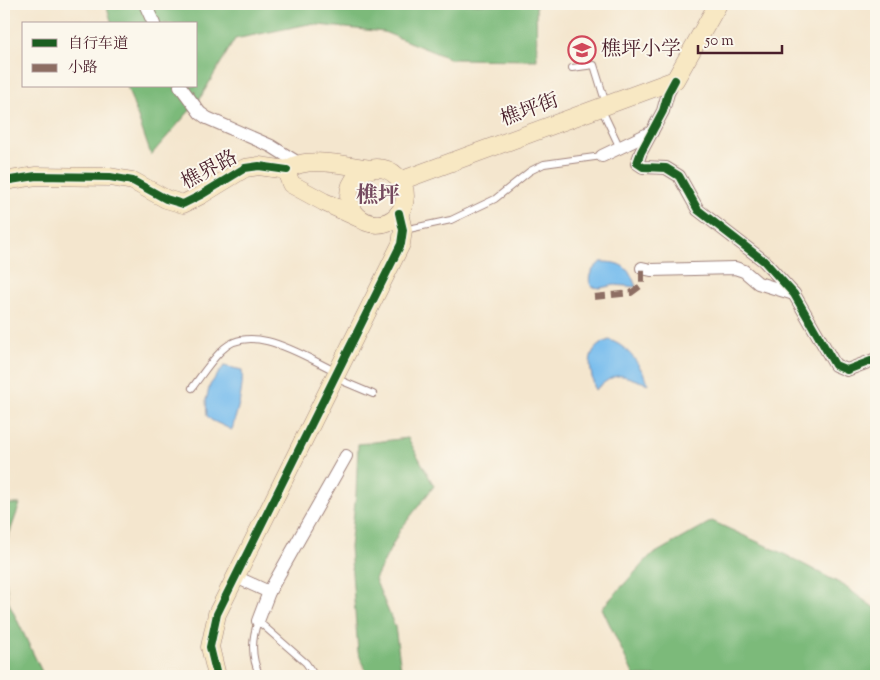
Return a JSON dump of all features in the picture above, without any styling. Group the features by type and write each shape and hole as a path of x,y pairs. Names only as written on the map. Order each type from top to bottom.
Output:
{"street":[{"path":"145,4 153,22"},
{"path":"718,4 668,93 663,111 637,162 643,167 666,168 678,176 698,210 764,261 794,294 835,365 847,370 876,359"},
{"name":"樵坪街","path":"400,181 675,80"},
{"path":"181,88 200,113 207,118 271,146 294,167"},
{"path":"602,156 652,132"},
{"path":"371,169 310,162 294,167 288,176 291,184 369,224 401,222"},
{"name":"樵界路","path":"4,181 36,176 110,178 133,181 166,198 183,204 245,168 259,166 294,167"},
{"path":"217,676 210,647 217,614 401,244 401,222 405,194 400,181 390,172 378,168 364,171 354,180 349,192 350,206 357,217"},
{"path":"642,268 651,270 735,268 744,271 758,283 794,294"},
{"path":"258,621 269,592 346,456"},
{"path":"236,577 269,592"}],"lane":[{"path":"572,68 594,66 603,107 620,148"},
{"path":"401,222 451,220 495,199 530,171 544,164 602,156"},
{"path":"192,388 221,350 234,341 258,339 274,342 373,394"},
{"path":"260,676 253,662 254,634 258,621 306,663 315,676"}],"green space":[{"path":"106,4 536,4 537,60 451,59 384,32 309,24 235,39 199,100 151,155 128,88 198,88 198,22 111,22"},
{"path":"408,438 434,486 400,530 375,579 395,627 402,676 368,676 358,652 350,547 356,494 358,444"},
{"path":"4,504 20,504 4,549"},
{"path":"712,521 782,553 843,585 876,609 876,676 634,676 602,608 650,556"},
{"path":"4,570 9,603 44,676 4,676"}],"water":[{"path":"601,262 614,263 624,267 631,275 636,287 615,285 600,288 592,287 589,280 590,276 595,267"},
{"path":"609,340 628,352 638,364 649,384 616,376 595,390 590,360 595,349"},
{"path":"224,366 242,370 241,393 232,430 211,420 207,416 206,400 210,385"}],"marked path":[{"path":"594,297 631,293 642,285 642,268"}],"cycle path":[{"path":"675,80 668,93 663,111 637,163 643,167 666,168 679,176 698,210 764,261 794,294 835,365 847,370 876,359"},
{"path":"4,181 36,176 110,177 133,181 166,199 183,204 245,168 259,166 287,170"},
{"path":"217,676 210,647 217,614 401,244 403,230 399,213"}],"place":[{"name":"樵坪小学","path":"582,50"}],"district":[{"name":"樵坪","path":"378,197"}]}
